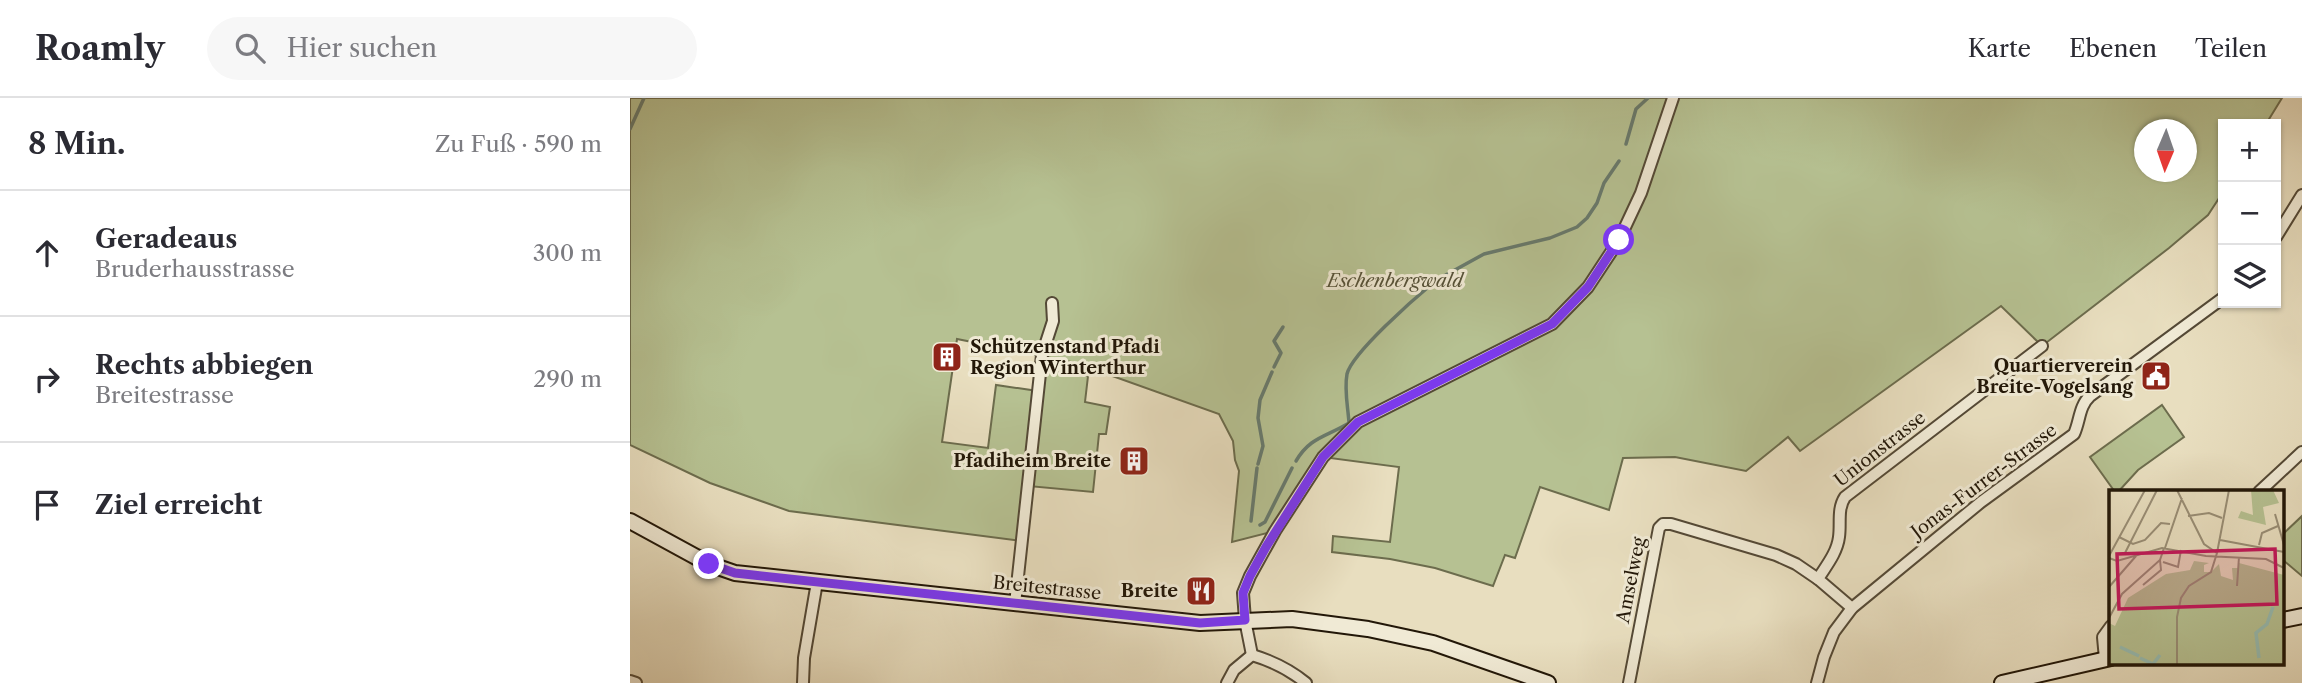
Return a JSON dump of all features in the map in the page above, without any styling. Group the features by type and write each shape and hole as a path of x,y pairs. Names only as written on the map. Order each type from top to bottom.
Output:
{"main road":[{"name":"Breitestrasse","path":"630,521 700,559 735,573 1200,623 1292,619 1368,629 1406,636 1486,660 1548,683"},
{"path":"2284,620 2302,616"},
{"path":"2002,683 2108,658"}],"street":[{"path":"1252,655 1243,593 1275,531 1323,457 1358,422 1552,324 1588,287 1619,240 1641,193 1673,98"},
{"path":"2281,229 2302,195"},
{"name":"Jonas-Furrer-Strasse","path":"1817,683 1834,632 1852,608 1981,502 2074,434 2082,403 2090,396 2218,302"},
{"path":"1015,604 1042,355 1053,321 1052,303"},
{"name":"Unionstrasse","path":"1818,579 1835,551 1839,538 1840,504 1845,497 2042,346"},
{"path":"2261,490 2302,452"},
{"name":"Amselweg","path":"1629,683 1659,528 1663,524 1671,524 1776,555 1796,564 1818,579"},
{"path":"1818,579 1852,608"},
{"path":"803,683 804,659 817,582"},
{"path":"2108,658 2103,637 2109,629"},
{"path":"1227,683 1234,670 1252,655"},
{"path":"1252,655 1272,661 1306,683"},
{"path":"630,681 636,683"}],"green space":[{"name":"Eschenbergwald","path":"630,98 2282,98 2269,119 2218,119 2218,200 2208,215 2042,346 2001,306 1800,451 1788,437 1746,471 1675,457 1623,458 1609,510 1540,487 1515,558 1505,555 1493,586 1435,568 1332,552 1333,536 1390,542 1399,467 1323,457 1275,531 1232,542 1239,471 1233,441 1219,414 1076,363 957,339 942,442 988,448 996,385 1038,391 1041,370 1088,376 1085,402 1110,407 1106,434 1099,434 1093,492 1029,486 1022,541 789,511 710,483 630,445"},
{"path":"2162,405 2184,437 2138,470 2120,490 2114,490 2090,457"},
{"path":"2302,516 2302,576 2284,561 2284,533"}],"waterway":[{"path":"630,129 644,98"},
{"path":"1626,144 1636,109 1648,98"},
{"path":"1444,276 1484,254 1550,238 1577,227 1597,203 1604,183 1619,161"},
{"path":"1296,461 1313,442 1349,423 1346,386 1351,365 1385,326 1433,283"},
{"path":"1274,367 1281,353 1274,341 1283,327"},
{"path":"1258,464 1263,446 1258,418 1260,400 1272,372"},
{"path":"1251,521 1257,468"},
{"path":"1260,525 1265,522 1292,468"}],"place":[{"name":"Schützenstand Pfadi Region Winterthur","path":"947,357"},
{"name":"Quartierverein Breite-Vogelsang","path":"2156,376"},
{"name":"Pfadiheim Breite","path":"1134,461"},
{"name":"Breite","path":"1201,591"}],"route":[{"path":"709,564 735,573 1015,604 1200,623 1245,620 1243,593 1250,576 1275,531 1323,457 1335,444 1358,422 1552,324 1588,287 1619,240"}]}
